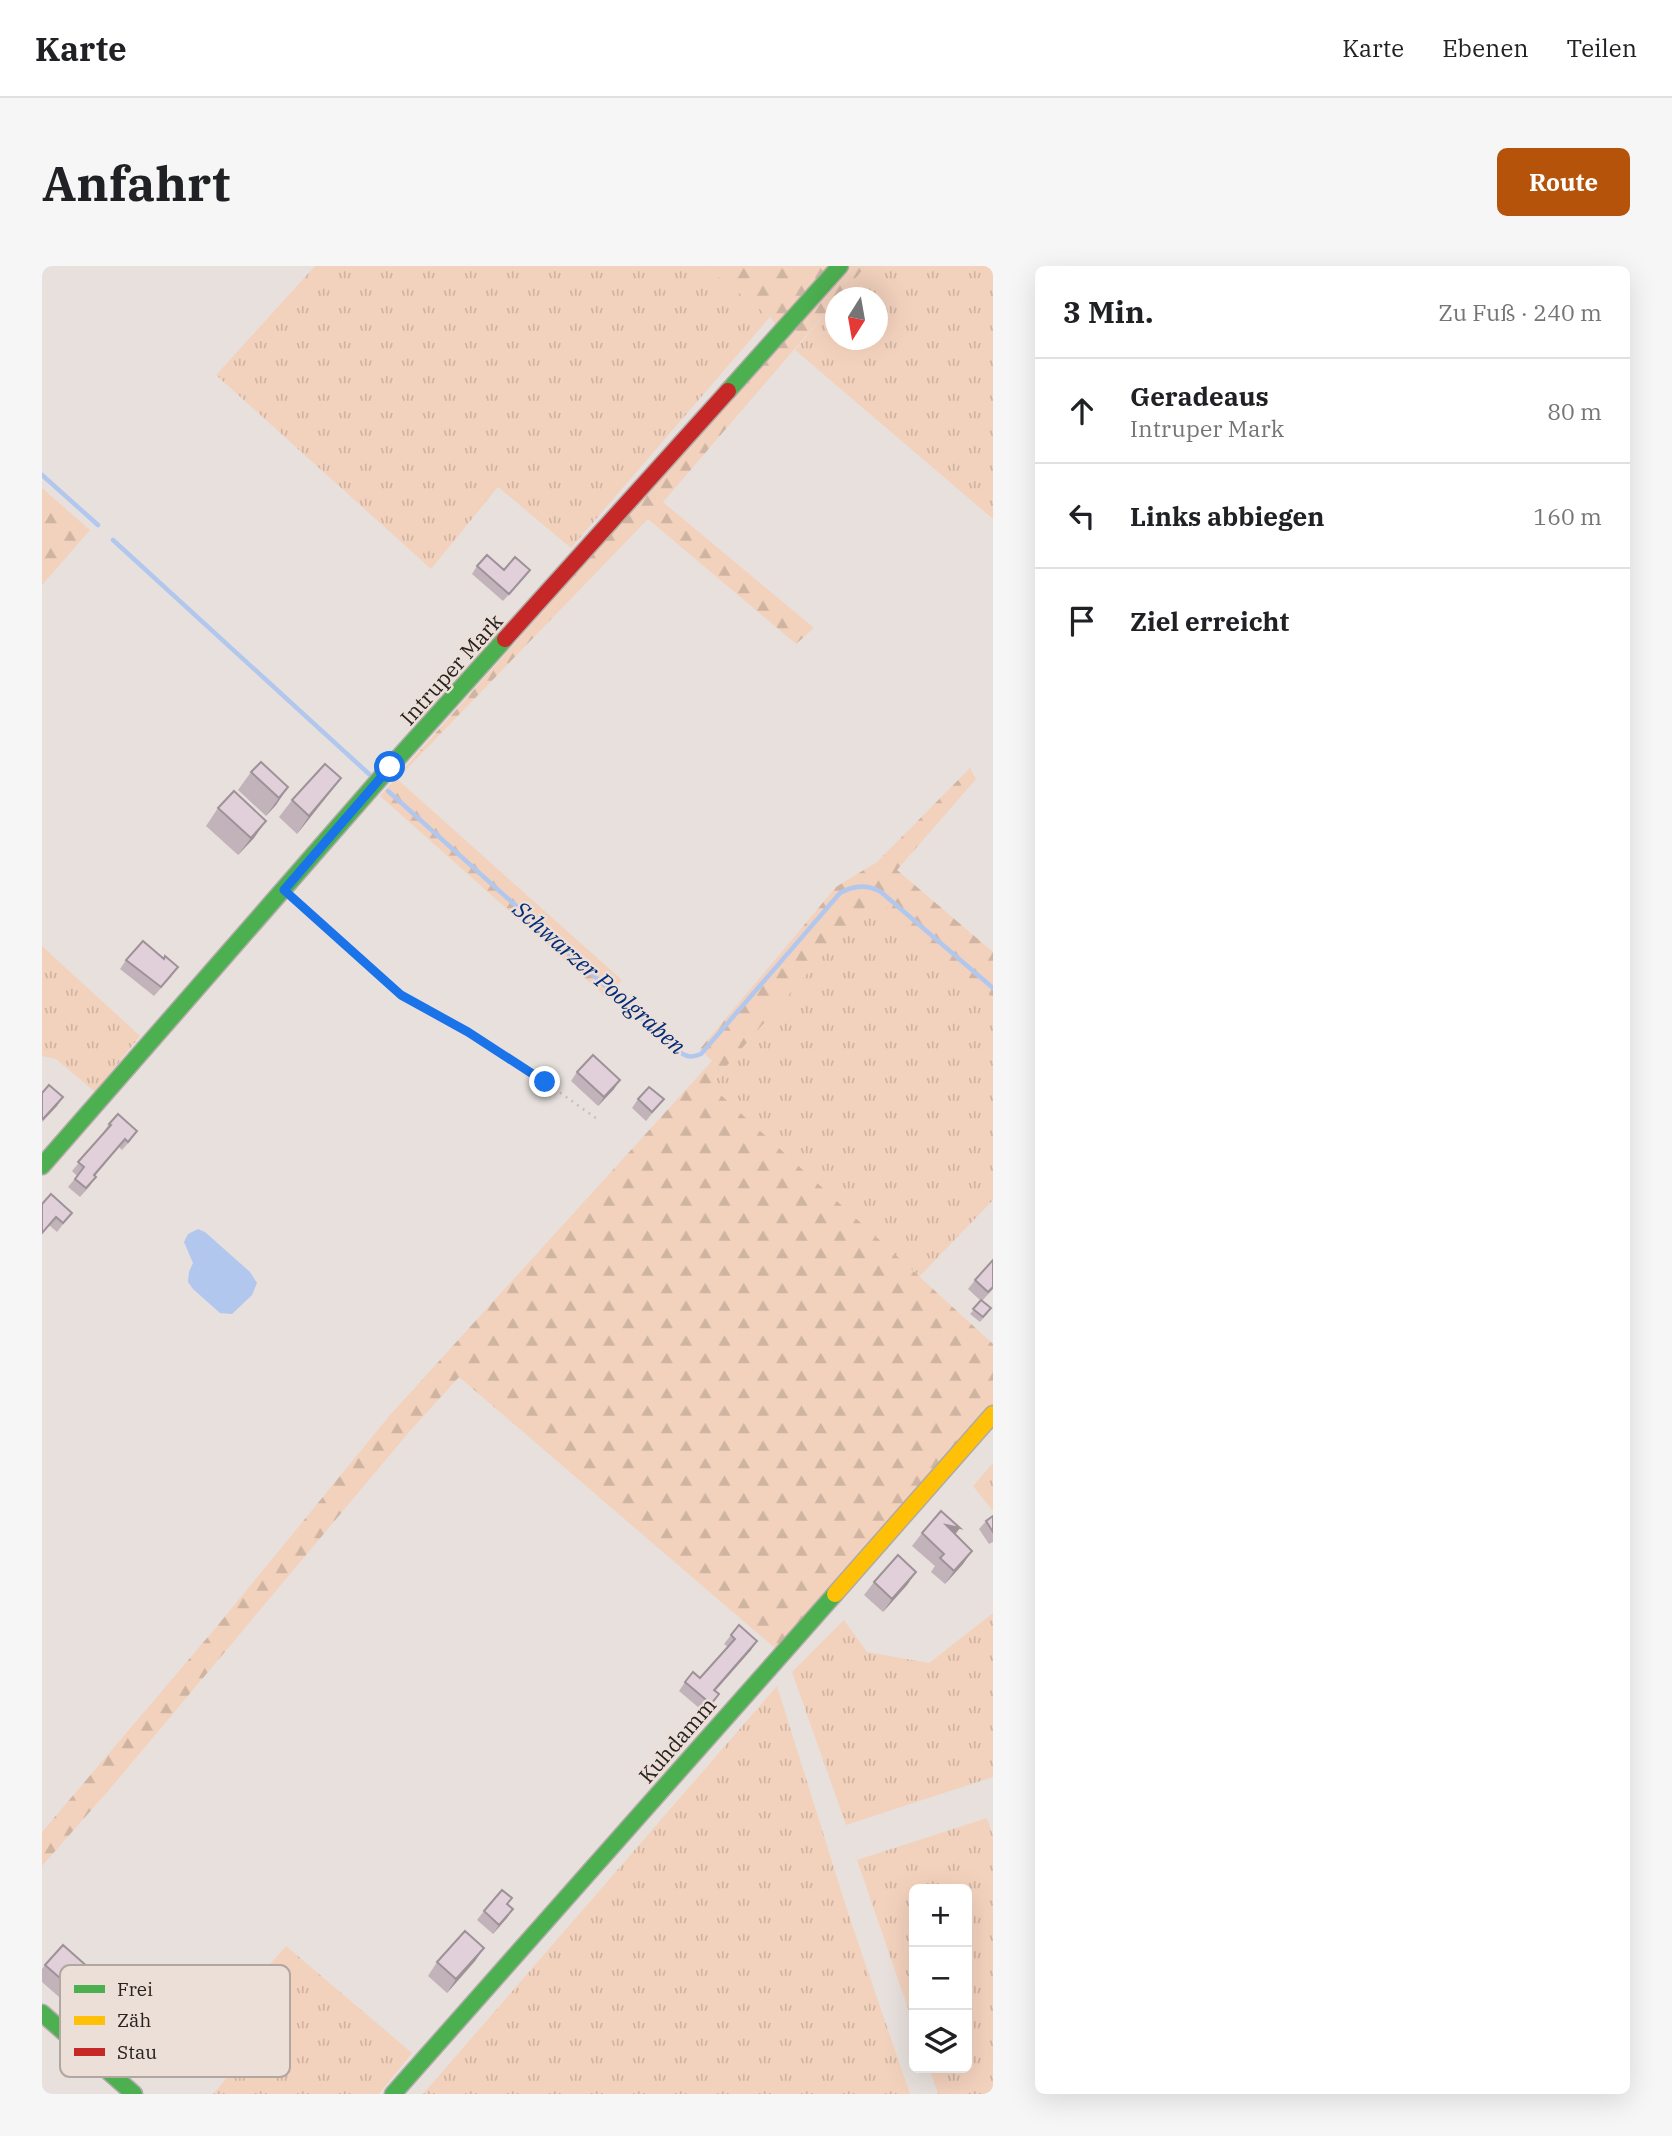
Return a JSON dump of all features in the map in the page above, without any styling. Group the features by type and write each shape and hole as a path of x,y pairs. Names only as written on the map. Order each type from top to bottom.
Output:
{"street":[{"name":"Intruper Mark","path":"42,1166 390,767 840,266"},
{"name":"Kuhdamm","path":"393,2094 993,1414"},
{"path":"42,2013 60,2029"},
{"path":"115,2077 134,2094"}],"path":[{"path":"284,890 401,995 468,1032 600,1121"}],"green space":[{"path":"315,266 704,266 770,317 571,548 498,487 431,569 216,375"},
{"path":"704,266 866,266 848,287 825,287 825,314 663,502 814,628 796,644 648,519 397,779 622,980 607,998 380,796 785,337 770,317"},
{"path":"866,266 993,266 993,519 795,350 825,314 825,350 888,350 888,287 848,287"},
{"path":"42,488 90,530 42,585"},
{"path":"970,768 976,779 897,870 993,952 993,998 874,897 710,1085 993,1344 993,1405 776,1649 459,1377 410,1431 42,1866 42,1832 218,1625 390,1415 712,1061 700,1049 836,887 877,862"},
{"path":"874,896 993,998 993,1200 919,1277 710,1085"},
{"path":"42,946 140,1036 95,1092 56,1059 42,1056"},
{"path":"993,1463 993,1511 973,1486"},
{"path":"993,1613 993,1777 846,1825 792,1672 844,1620 867,1652 929,1663"},
{"path":"777,1686 849,1916 910,2094 423,2094"},
{"path":"987,1818 993,1836 993,2094 938,2094 931,2073 972,2073 972,1884 909,1884 909,2011 857,1860"},
{"path":"286,1946 412,2053 379,2094 213,2094 228,2077 290,2077 290,1965 269,1965"}],"water":[{"path":"198,1229 205,1232 250,1272 257,1283 252,1295 232,1314 220,1313 188,1282 193,1263 184,1242 188,1234"}],"building":[{"path":"487,555 504,570 515,557 530,570 509,594 477,566"},
{"path":"261,762 288,787 279,798 251,772"},
{"path":"325,764 341,778 309,816 292,800"},
{"path":"234,791 266,821 251,838 218,808"},
{"path":"143,941 178,967 161,987 126,960"},
{"path":"593,1055 620,1080 604,1097 577,1072"},
{"path":"49,1085 63,1097 43,1119 42,1093"},
{"path":"649,1087 664,1099 652,1112 638,1099"},
{"path":"118,1114 137,1131 128,1142 125,1139 86,1188 75,1179 84,1167 78,1162"},
{"path":"51,1194 72,1213 63,1223 56,1217 42,1233 42,1204"},
{"path":"993,1260 993,1287 988,1292 975,1280"},
{"path":"981,1300 991,1308 983,1317 973,1309"},
{"path":"941,1511 960,1528 946,1525 972,1551 954,1571 940,1558 944,1554 922,1533"},
{"path":"993,1516 993,1532 986,1521"},
{"path":"898,1555 916,1572 892,1599 874,1582"},
{"path":"739,1625 757,1641 714,1690 719,1694 711,1704 685,1682 693,1672 700,1678 735,1639 731,1635"},
{"path":"502,1890 512,1898 507,1904 513,1909 499,1925 484,1911"},
{"path":"465,1931 484,1948 456,1979 437,1962"},
{"path":"63,1945 86,1965 60,1965 60,1978 45,1965"}],"waterway":[{"name":"Schwarzer Poolgraben","path":"42,475 98,525"},
{"name":"Schwarzer Poolgraben","path":"113,540 369,774"},
{"name":"Schwarzer Poolgraben","path":"388,791 679,1052 687,1056 701,1054 840,893 850,888 866,887 881,892 993,988"}],"traffic: fast":[{"path":"728,391 840,266"},
{"path":"42,1166 505,639"},
{"path":"393,2094 835,1594"},
{"path":"42,2013 60,2029"},
{"path":"115,2077 134,2094"}],"traffic: slow":[{"path":"835,1594 993,1414"}],"traffic: jam":[{"path":"505,639 728,391"}],"route":[{"path":"390,767 284,890 401,995 468,1032 545,1082"}]}
